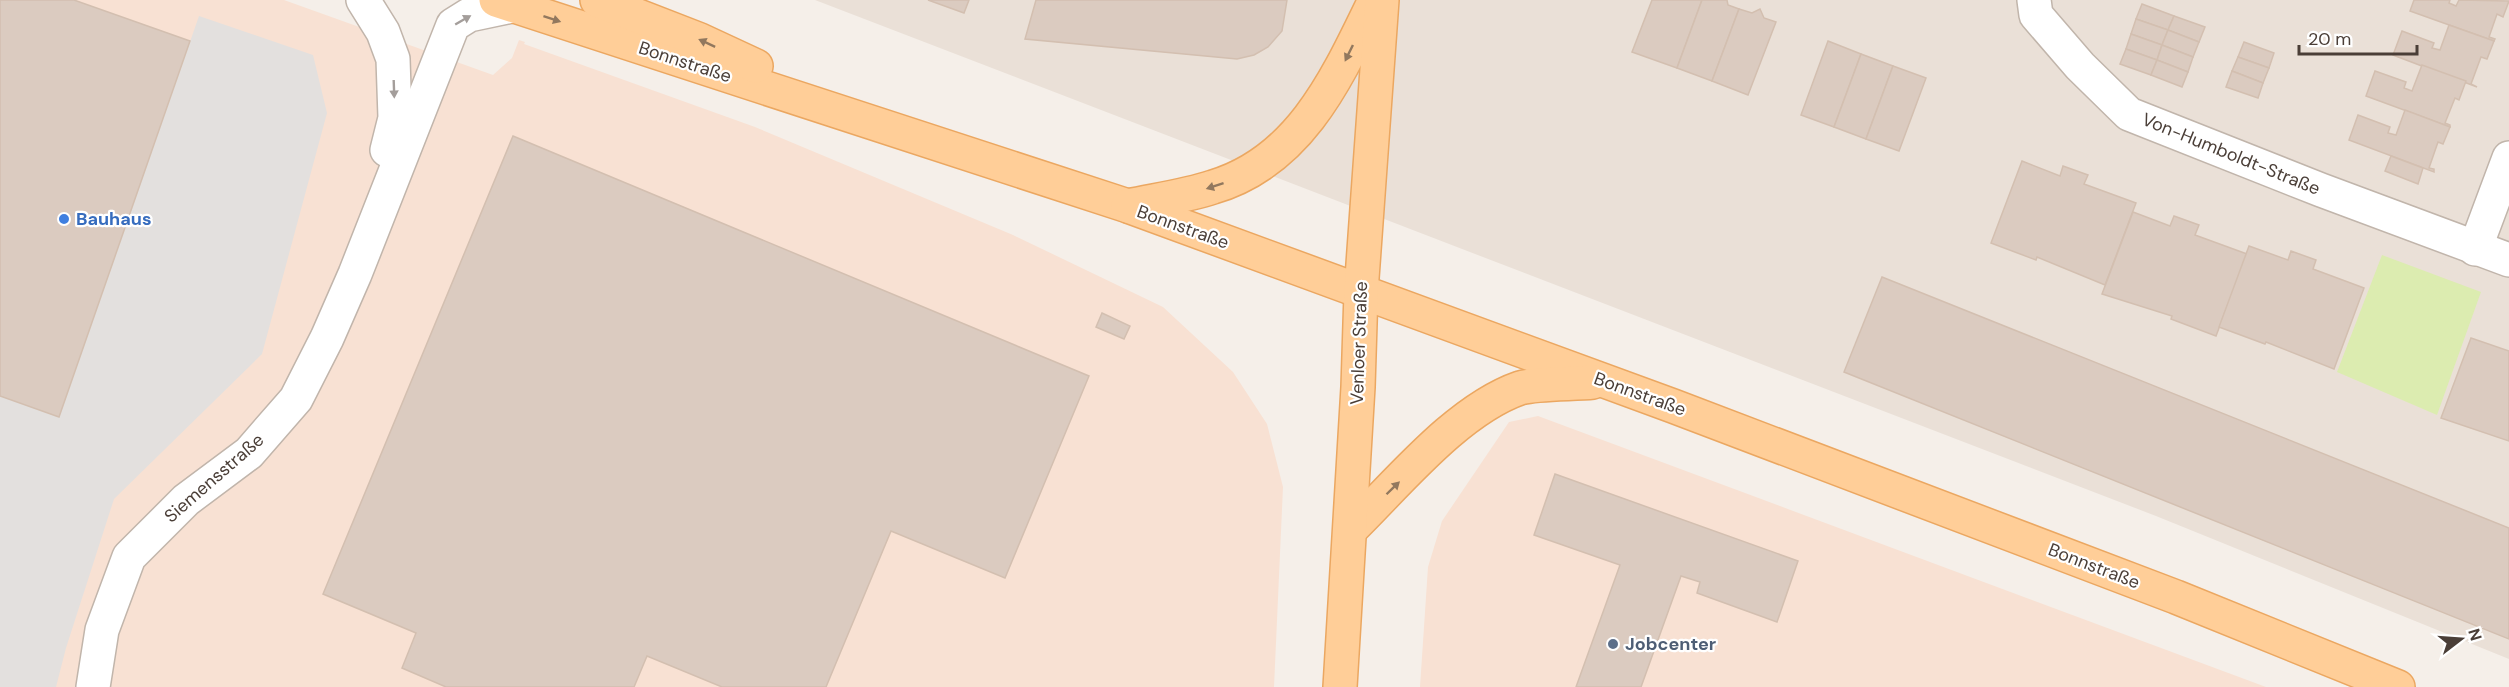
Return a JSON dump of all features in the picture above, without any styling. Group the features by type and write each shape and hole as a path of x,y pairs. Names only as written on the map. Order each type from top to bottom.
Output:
{"main road":[{"name":"Bonnstraße","path":"597,0 700,40 874,122"},
{"path":"1128,206 1214,187 1244,175 1290,143 1340,72 1375,0"},
{"name":"Venloer Straße","path":"1340,687 1351,529 1360,292 1382,0"},
{"name":"Bonnstraße","path":"504,3 1128,206 1604,381 2176,597 2398,687"},
{"path":"1351,529 1448,432 1488,405 1521,388 1604,381"}],"street":[{"name":"Siemensstraße","path":"355,274 395,118 393,59 383,32 363,0"},
{"name":"Von-Humboldt-Straße","path":"2034,0 2036,15 2080,66 2129,114 2475,249 2509,260"},
{"name":"Siemensstraße","path":"93,687 102,630 129,557 186,500 249,453 296,399 327,338 355,274 453,25 469,15 504,3"},
{"path":"2475,249 2509,158"}],"shaded area":[{"path":"0,0 284,0 493,75 512,58 519,40 525,42 524,44 755,127 1013,235 1163,307 1233,372 1267,424 1283,487 1274,687 0,687"},
{"path":"815,0 2509,0 2509,659 2156,516"},
{"path":"199,16 313,55 327,113 262,354 114,499 66,648 56,687 0,687 0,396 59,417"},
{"path":"1538,416 2266,687 1420,687 1428,567 1442,521 1509,422"}],"green space":[{"path":"2382,255 2481,292 2437,415 2337,372"}],"building":[{"name":"Bauhaus","path":"0,0 74,0 190,41 59,417 0,396"},
{"path":"928,0 969,0 964,13"},
{"path":"1036,0 1287,0 1282,31 1268,47 1254,55 1237,59 1025,39"},
{"path":"1652,0 1702,0 1677,68 1632,52"},
{"path":"1702,0 1727,0 1728,5 1739,9 1712,81 1677,68"},
{"path":"2414,0 2450,0 2449,3 2456,6 2459,0 2509,1 2503,17 2497,14 2489,37 2495,39 2494,41 2410,11"},
{"path":"2142,4 2174,16 2168,30 2136,19"},
{"path":"1739,9 1752,13 1760,9 1764,18 1776,22 1748,95 1712,81"},
{"path":"2174,16 2205,27 2199,42 2168,30"},
{"path":"2136,19 2168,30 2162,45 2131,34"},
{"path":"2449,25 2494,41 2487,59 2481,57 2471,84 2477,87 2393,55 2402,31 2434,43 2432,48 2440,50"},
{"path":"2168,30 2199,42 2193,57 2162,45"},
{"path":"2131,34 2162,45 2157,60 2126,49"},
{"path":"1828,41 1861,54 1834,127 1801,115"},
{"path":"2244,42 2274,53 2269,68 2238,57"},
{"path":"2162,45 2193,57 2188,72 2157,60"},
{"path":"2126,49 2157,60 2151,75 2120,64"},
{"path":"1861,54 1893,66 1866,139 1834,127"},
{"path":"2238,57 2269,68 2263,83 2232,71"},
{"path":"2157,60 2188,72 2182,87 2151,75"},
{"path":"2422,65 2466,81 2459,100 2455,98 2445,123 2450,127 2366,96 2375,71 2406,82 2404,88 2412,91"},
{"path":"1893,66 1926,78 1899,151 1866,139"},
{"path":"2232,71 2263,83 2258,98 2226,87"},
{"path":"2405,110 2450,127 2443,144 2438,142 2429,168 2434,169 2434,172 2349,140 2358,115 2390,127 2388,133 2396,135"},
{"path":"513,136 1089,376 1005,578 891,531 826,687 722,687 647,656 634,687 446,687 402,668 416,633 323,594"},
{"path":"2391,156 2423,168 2418,184 2385,171"},
{"path":"2022,161 2060,176 2063,166 2088,175 2084,184 2136,203 2105,285 2037,257 2036,260 1991,243"},
{"path":"2133,212 2170,226 2174,216 2199,225 2195,235 2247,254 2216,336 2171,319 2172,316 2102,294"},
{"path":"2249,246 2288,260 2291,251 2316,260 2313,269 2364,288 2334,369 2266,342 2265,344 2219,327"},
{"path":"1882,277 2509,528 2509,639 1844,372"},
{"path":"1102,313 1130,326 1124,339 1096,327"},
{"path":"2471,338 2509,351 2509,441 2441,418"},
{"path":"1555,474 1798,561 1777,622 1697,593 1700,582 1681,576 1641,687 1576,687 1620,565 1534,535"}],"place":[{"name":"Bauhaus","path":"64,219"},
{"name":"Jobcenter","path":"1613,644"}]}
